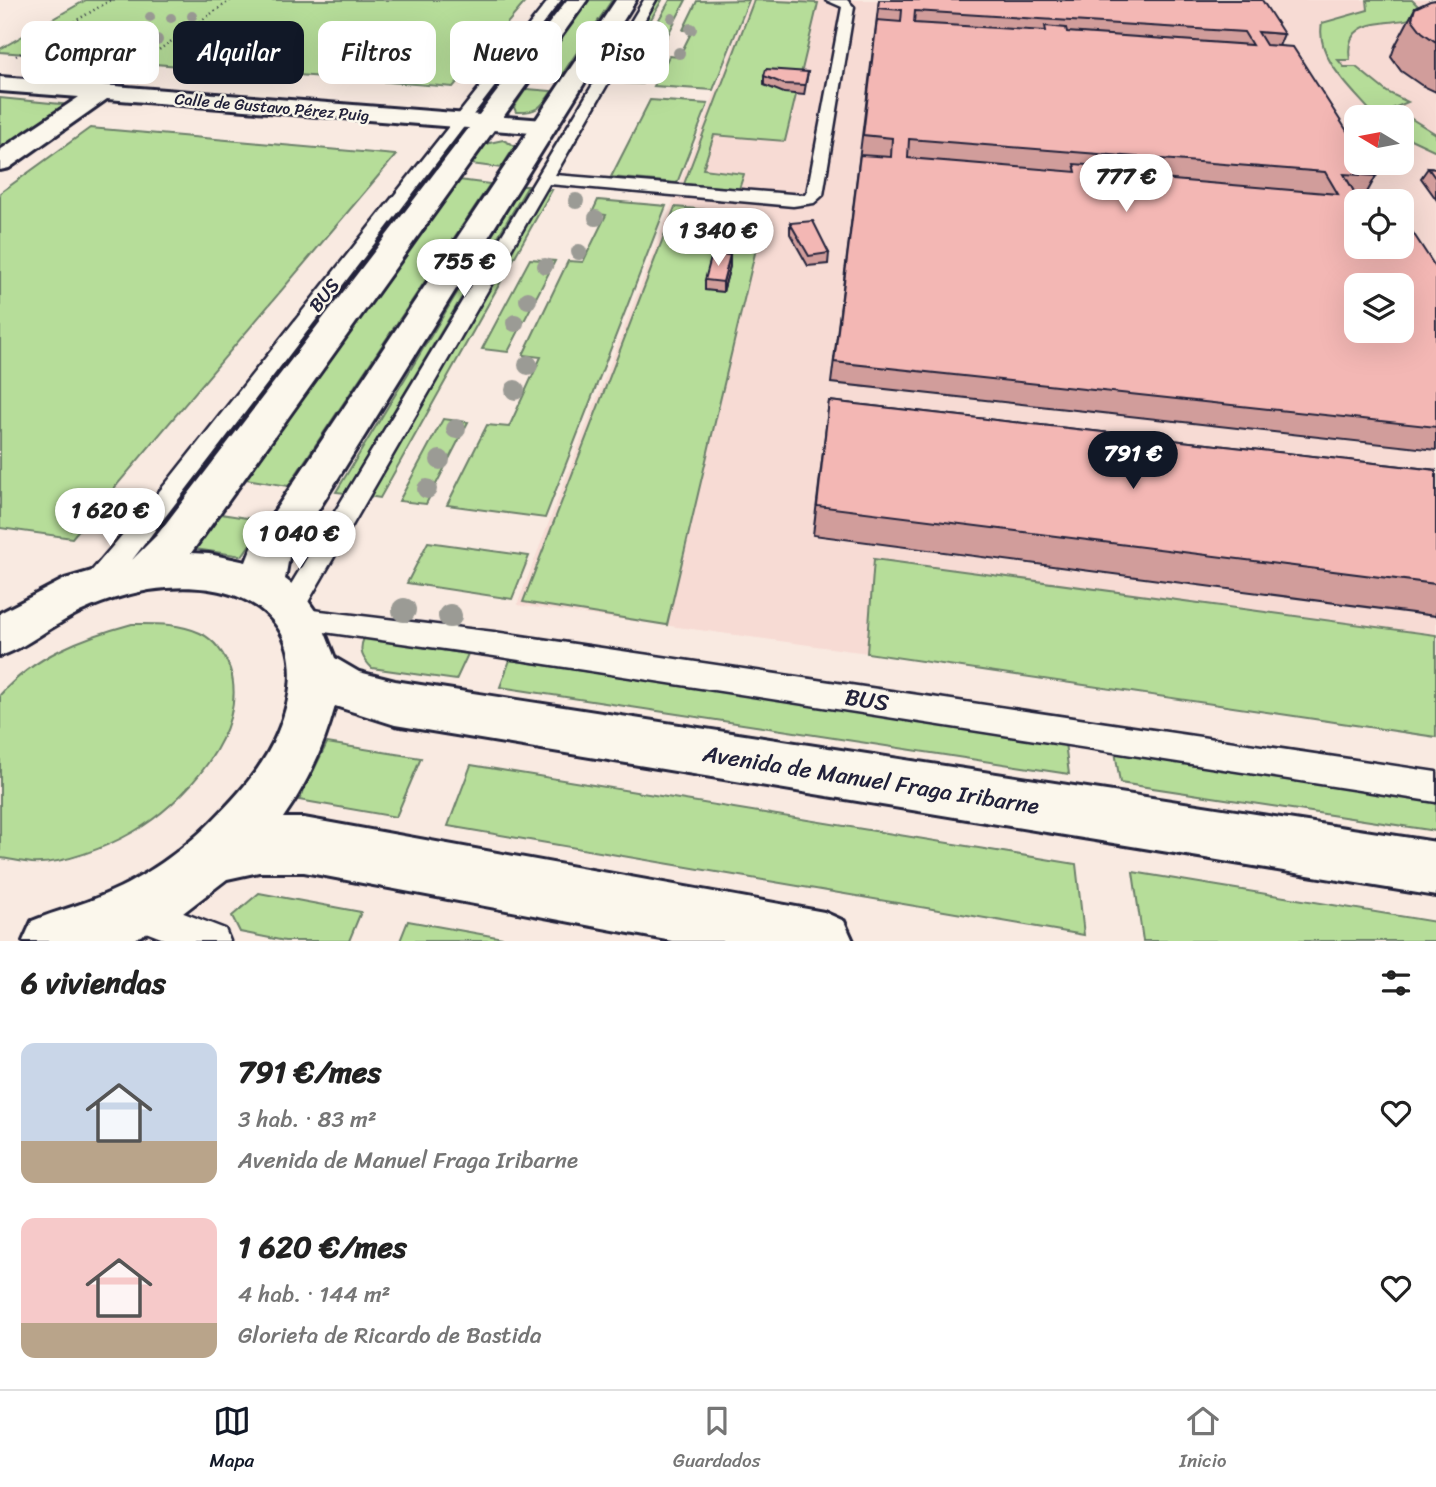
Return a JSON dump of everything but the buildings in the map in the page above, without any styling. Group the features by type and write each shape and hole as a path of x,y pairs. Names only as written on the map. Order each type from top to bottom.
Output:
{"street":[{"path":"146,573 172,547 472,122 577,0"},
{"path":"52,941 113,925 177,885 216,855 262,806 291,760 309,715 314,669 309,641 283,604 269,554 626,0"},
{"name":"Calle de Gustavo Pérez Puig","path":"0,84 544,127"},
{"path":"0,162 101,93"},
{"path":"0,637 20,613 91,587 146,573 206,570 283,604"},
{"name":"Avenida de Manuel Fraga Iribarne","path":"314,669 348,690 395,703 1436,869"},
{"path":"216,855 258,845 304,845 824,941"}],"lane":[{"name":"BUS","path":"91,587 123,552 472,122 555,0"},
{"path":"283,604 545,179 650,0"},
{"path":"545,179 808,200 815,195 848,7 845,3 832,0"},
{"name":"BUS","path":"283,604 367,625 1436,787"},
{"path":"113,925 213,941"}],"path":[{"path":"12,58 111,0"},
{"path":"159,50 231,0"}],"shaded area":[{"path":"751,0 1436,0 1436,737 867,653 517,605"}],"green space":[{"path":"86,0 527,0 509,21 450,21 450,84 456,84 453,87 414,84 436,84 436,21 318,21 318,77 304,75 304,21 173,21 173,65 159,64 159,21 49,21"},
{"path":"588,0 612,0 598,21 576,21 576,54 562,75 562,36"},
{"path":"654,0 662,0 650,21 642,21"},
{"path":"670,0 686,0 669,32 669,21 658,21"},
{"path":"749,0 713,90 654,86 669,84 669,56 679,57 692,31 683,30 697,1"},
{"path":"754,0 818,3 785,141 714,135 703,169 744,174 739,189 684,184"},
{"path":"1367,0 1412,0 1424,12 1403,20 1364,27 1355,33 1350,44 1350,60 1338,60 1344,67 1356,67 1387,92 1408,102 1401,105 1365,105 1337,72 1324,48 1322,23 1368,10"},
{"path":"21,37 21,54 0,52 0,49"},
{"path":"526,89 552,91 537,108 529,112 516,112 514,107"},
{"path":"0,98 71,105 0,153"},
{"path":"650,100 708,104 677,183 611,177"},
{"path":"1414,120 1436,134 1436,151 1414,141"},
{"path":"90,128 396,155 72,538 0,528 0,193"},
{"path":"503,140 515,146 501,168 471,164 485,144"},
{"path":"424,177 429,178 201,477 193,476"},
{"path":"459,180 490,184 288,486 246,479"},
{"path":"522,186 528,186 345,493 336,492"},
{"path":"544,190 552,190 380,498 368,496"},
{"path":"598,200 666,206 545,518 447,505 487,425 509,427 541,357 523,355 568,261 583,262 606,215 592,213"},
{"path":"675,207 764,215 667,625 523,602"},
{"path":"530,259 555,261 508,352 482,349"},
{"path":"443,419 468,422 426,504 399,501"},
{"path":"221,514 266,521 242,556 195,549"},
{"path":"428,542 529,556 512,599 407,583"},
{"path":"874,559 1436,635 1436,737 867,653"},
{"path":"132,624 183,627 205,636 219,648 230,669 234,693 230,717 221,740 208,763 172,803 152,820 122,838 84,854 57,861 32,863 0,858 0,695 13,681 44,659 78,642"},
{"path":"364,638 468,654 456,680 372,668 362,654"},
{"path":"510,660 1065,743 1069,774 500,687"},
{"path":"327,743 421,758 396,817 299,800"},
{"path":"1115,751 1436,799 1436,831 1120,783"},
{"path":"471,765 1076,864 1084,935 448,826"},
{"path":"1133,872 1436,922 1436,941 1143,941"},
{"path":"259,893 361,912 349,941 285,941 240,932 232,916"},
{"path":"408,921 519,941 400,941"}]}
